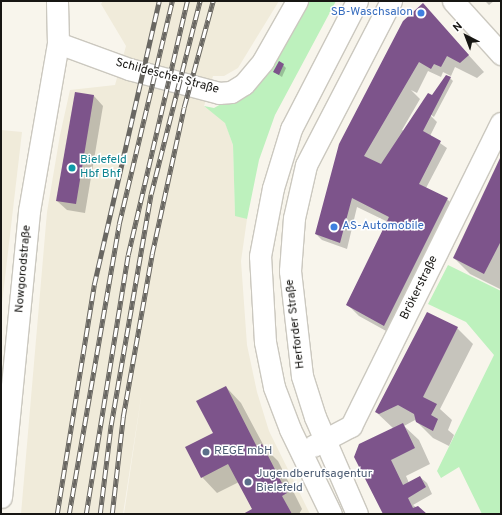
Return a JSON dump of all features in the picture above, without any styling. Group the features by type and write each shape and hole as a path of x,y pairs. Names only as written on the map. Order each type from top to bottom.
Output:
{"street":[{"path":"57,1 58,43"},
{"name":"Schildescher Straße","path":"58,43 129,69 219,93 231,92 264,61 297,1"},
{"path":"331,514 290,429 274,387 265,342 260,256 273,188 291,129 356,1"},
{"name":"Herforder Straße","path":"356,514 326,441 302,376 295,336 290,271 294,218 306,165 390,1"},
{"path":"453,1 501,54"},
{"name":"Nowgorodstraße","path":"1,497 29,211 58,43"},
{"name":"Brökerstraße","path":"326,441 351,426 501,123"},
{"path":"290,429 313,446 326,441"}],"shaded area":[{"path":"103,1 279,1 238,68 224,76 213,76 204,106 225,122 233,145 235,215 247,219 241,261 247,345 257,392 269,431 310,514 124,514 142,391 123,514 21,514 47,212 60,135 70,90 115,85 126,46 101,4"},
{"path":"1,130 22,132 1,312"}],"green space":[{"path":"306,1 336,1 275,115 259,160 247,219 235,216 233,145 225,123 204,106 214,108 228,100"},
{"path":"448,265 501,291 501,514 482,514 459,467 441,478 437,471 494,355 466,322 428,304"}],"building":[{"path":"423,3 469,55 460,63 447,56 441,67 434,64 431,69 419,62 364,156 381,164 428,93 432,95 446,75 451,77 423,131 441,141 419,184 448,198 384,326 346,305 389,217 352,198 340,243 315,234 339,144 403,21"},
{"path":"279,61 284,64 279,75 273,72"},
{"name":"Bielefeld Hbf Bhf","path":"75,92 94,95 76,204 56,201"},
{"path":"501,156 501,241 484,274 453,258"},
{"path":"427,312 458,327 423,397 437,404 431,415 438,419 433,431 416,422 414,414 398,405 379,414 375,412"},
{"path":"226,386 257,447 262,444 287,493 282,496 292,514 243,514 252,509 228,464 201,478 185,447 213,433 196,401"},
{"path":"403,423 415,448 391,460 403,485 420,476 426,487 408,498 413,508 418,506 427,514 383,514 354,457 359,444"}],"railway":[{"path":"57,514 94,285 159,1"},
{"path":"69,514 119,224 172,1"},
{"path":"86,514 128,255 187,1"},
{"path":"100,514 111,425 151,194 200,1"},
{"path":"112,514 123,417 152,254 184,107 213,1"}],"place":[{"name":"SB-Waschsalon","path":"421,13"},
{"name":"Bielefeld Hbf Bhf","path":"72,168"},
{"name":"AS-Automobile","path":"334,227"},
{"name":"REGE mbH","path":"206,452"},
{"name":"Jugendberufsagentur Bielefeld","path":"248,482"}]}
